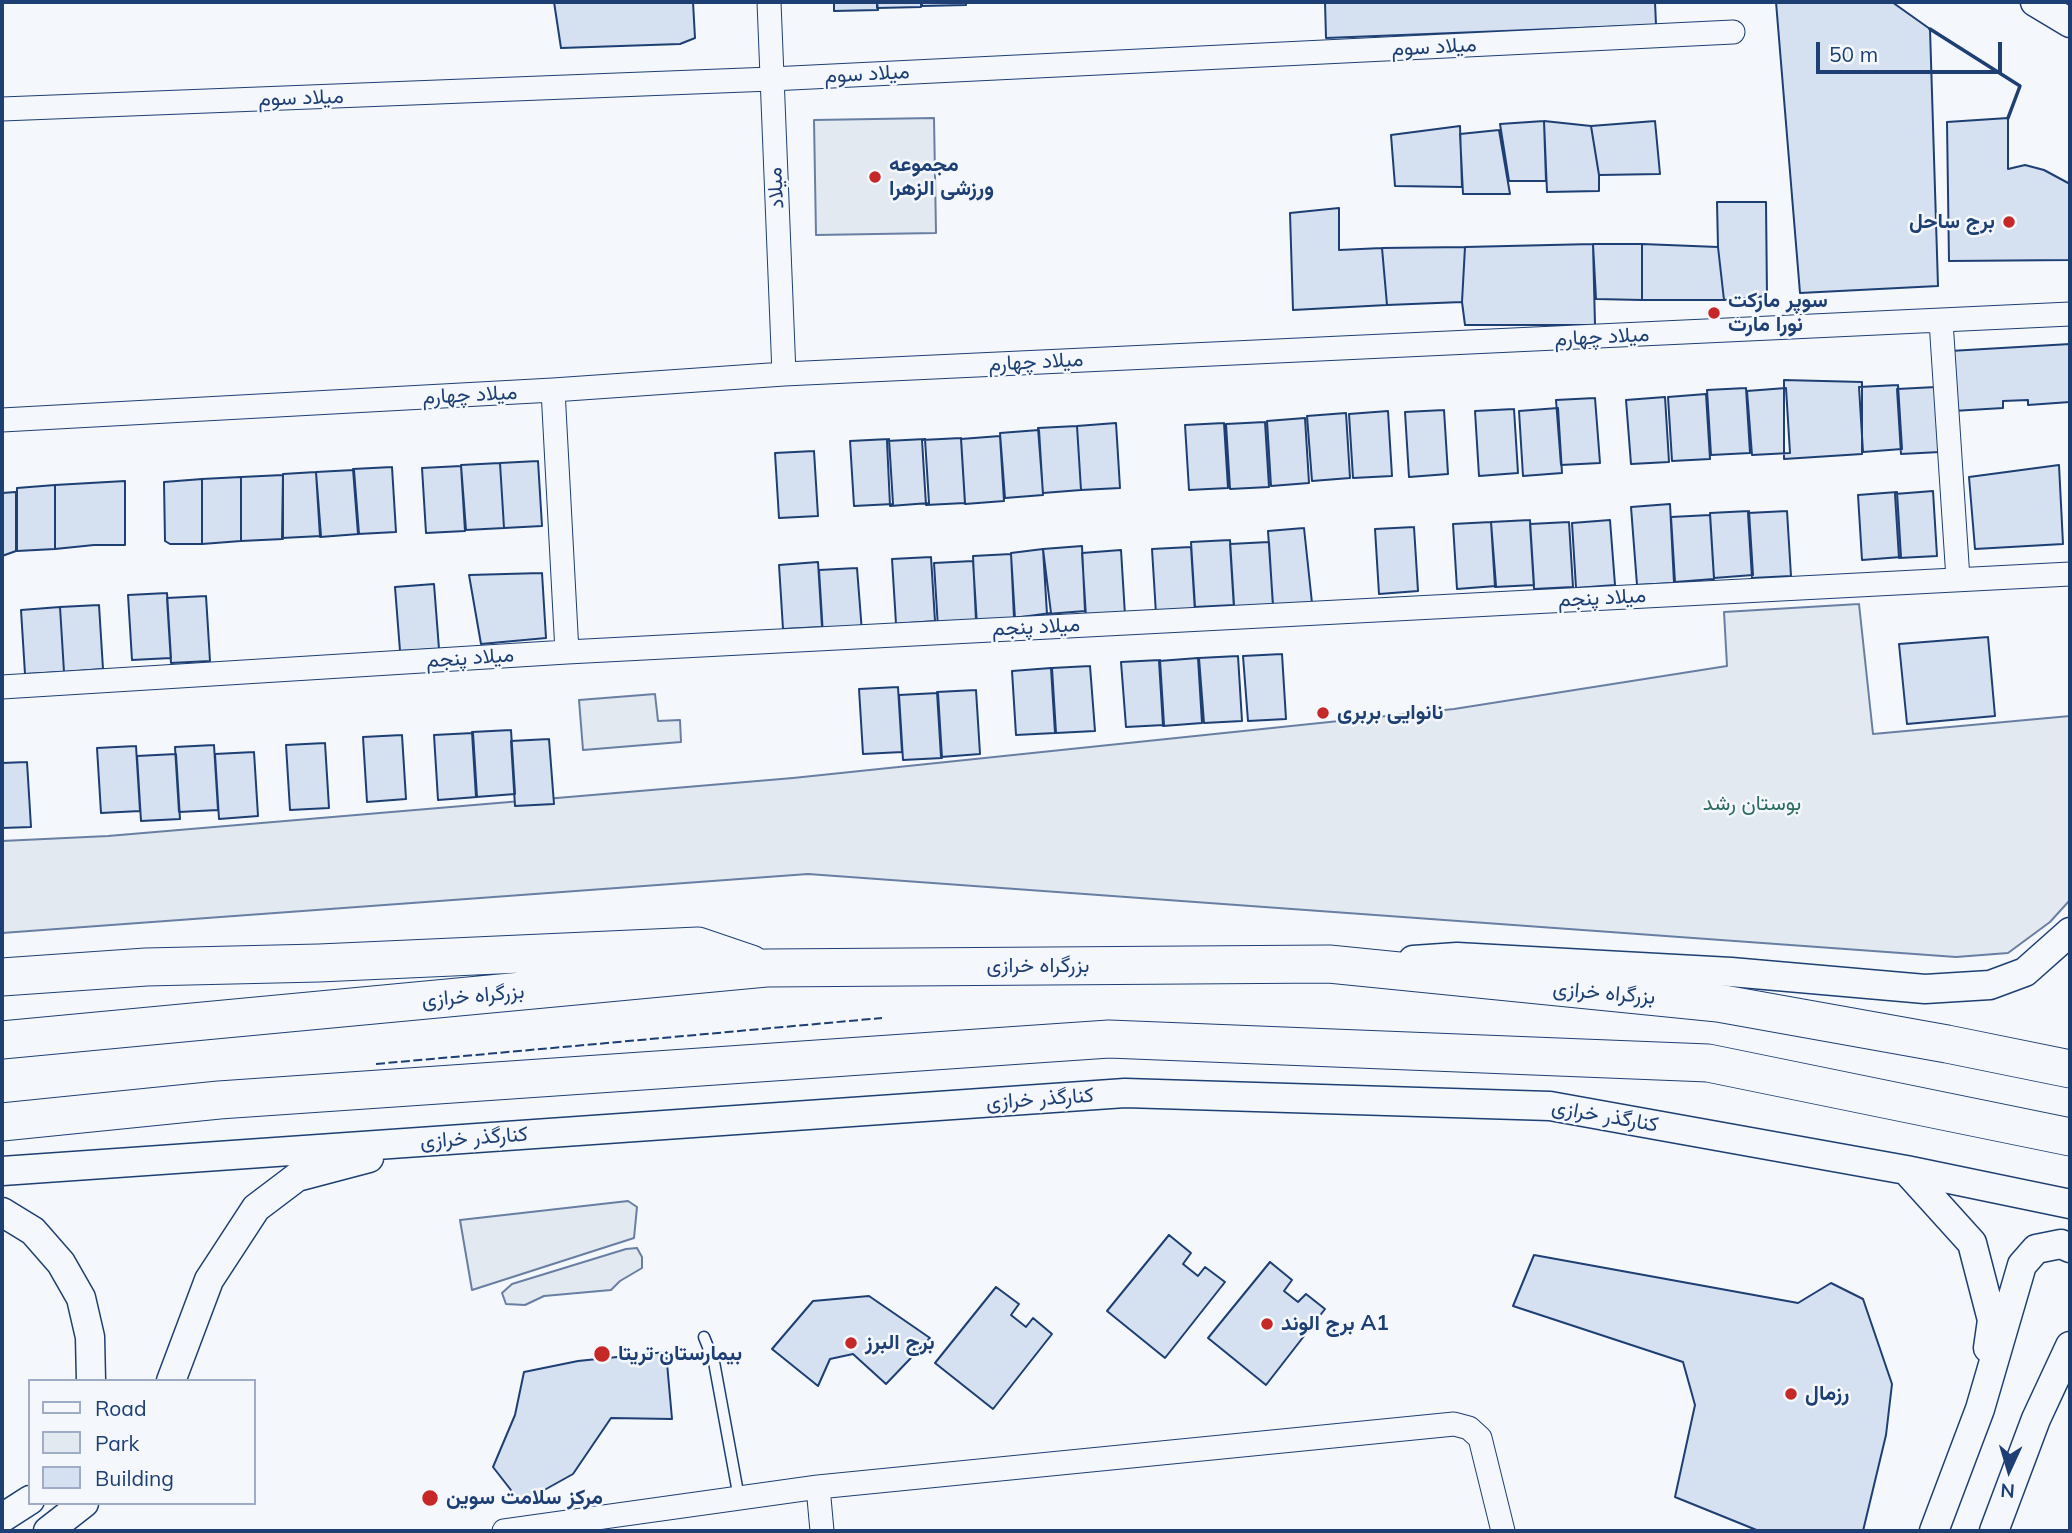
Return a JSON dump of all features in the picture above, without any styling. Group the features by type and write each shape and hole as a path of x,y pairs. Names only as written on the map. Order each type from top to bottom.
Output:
{"highway":[{"path":"2,977 146,967 319,963 698,946 766,968"},
{"name":"بزرگراه خرازی","path":"2,1040 766,968 1329,964 1718,1003 2070,1069"},
{"path":"2,1122 219,1100 1109,1038 1708,1063 2070,1137"}],"street":[{"name":"میلاد","path":"769,2 784,374"},
{"path":"2035,2 2070,23"},
{"name":"میلاد سوم","path":"2,109 771,79 1733,32"},
{"name":"میلاد چهارم","path":"2,420 553,390 784,374 2070,314"},
{"path":"1941,321 1958,579"},
{"path":"553,390 567,652"},
{"name":"میلاد پنجم","path":"2,687 567,652 2070,574"},
{"path":"1329,964 1457,957 1731,972 1925,989 1990,985 2025,972 2070,932"},
{"name":"کنارگذر خرازی","path":"2,1171 1125,1093 1550,1106 1906,1170 2070,1204"},
{"path":"173,1379 209,1280 256,1208 297,1177 438,1140"},
{"path":"1906,1170 1972,1243 1992,1320 1980,1409"},
{"path":"2,1212 33,1231 61,1263 81,1298 90,1337 91,1379"},
{"path":"1934,1531 1980,1409 2022,1265 2036,1249 2061,1244 2070,1248"},
{"path":"1994,1531 2036,1419 2070,1346"},
{"path":"505,1531 818,1487 1454,1424 1469,1428 1480,1438 1503,1531"},
{"path":"818,1487 822,1531"},
{"path":"2,1518 28,1501"},
{"path":"48,1531 81,1505"}],"lane":[{"path":"705,1337 714,1362 739,1498"}],"green space":[{"name":"مجموعه ورزشی الزهرا","path":"934,118 936,233 816,235 814,120"},
{"name":"بوستان رشد","path":"1859,604 1873,734 2070,716 2070,900 2050,922 2008,953 1956,957 808,874 2,933 2,841 108,836 793,778 1454,709 1727,666 1724,612"},
{"path":"655,694 658,721 680,720 681,742 583,750 579,700"},
{"path":"628,1201 637,1207 634,1238 472,1290 460,1220"},
{"path":"637,1248 642,1257 642,1268 620,1281 611,1290 544,1296 525,1305 506,1304 502,1293 512,1284"}],"building":[{"path":"554,2 693,2 695,38 680,44 561,48"},
{"path":"834,2 877,2 878,10 834,11"},
{"path":"877,2 921,2 921,7 877,8"},
{"path":"922,2 966,2 966,5 922,6"},
{"path":"1325,2 1655,2 1656,25 1326,38"},
{"path":"1776,2 1892,2 1930,29 1938,286 1800,293"},
{"name":"برج ساحل","path":"2008,118 2008,169 2025,165 2044,170 2070,184 2070,260 1949,261 1947,122"},
{"path":"1544,121 1546,181 1509,181 1500,124"},
{"path":"1544,121 1591,126 1599,191 1547,192"},
{"path":"1655,121 1660,174 1599,175 1591,126"},
{"path":"1460,126 1462,187 1395,186 1391,135"},
{"path":"1499,130 1510,194 1463,194 1460,134"},
{"path":"1717,202 1766,202 1767,296 1724,300 1718,247"},
{"path":"1339,208 1339,250 1382,248 1387,305 1293,310 1290,213"},
{"path":"1593,244 1595,325 1465,325 1462,302 1465,247"},
{"path":"1593,244 1642,244 1642,300 1596,299"},
{"path":"1642,244 1718,247 1724,300 1642,300"},
{"path":"1465,247 1462,302 1387,305 1382,248"},
{"path":"2070,344 2070,402 2028,405 2028,400 2003,401 2003,408 1953,411 1950,351"},
{"path":"1784,380 1862,382 1862,454 1784,459"},
{"path":"1898,385 1902,449 1863,452 1859,387"},
{"path":"1936,387 1940,452 1901,454 1897,389"},
{"path":"1746,388 1750,453 1711,455 1707,390"},
{"path":"1786,388 1790,453 1752,455 1747,391"},
{"path":"1706,394 1710,459 1672,461 1668,397"},
{"path":"1665,397 1669,462 1631,464 1626,400"},
{"path":"1595,398 1600,463 1561,465 1556,400"},
{"path":"1558,408 1562,473 1523,476 1519,411"},
{"path":"1514,409 1518,473 1479,476 1475,411"},
{"path":"1444,410 1448,474 1409,477 1405,412"},
{"path":"1388,411 1392,476 1353,478 1349,414"},
{"path":"1346,413 1350,478 1312,481 1307,416"},
{"path":"1305,418 1309,483 1271,486 1267,421"},
{"path":"1265,422 1269,487 1230,489 1226,424"},
{"path":"1116,423 1120,488 1081,490 1077,426"},
{"path":"1224,423 1228,488 1189,490 1185,425"},
{"path":"1077,426 1081,490 1043,493 1038,428"},
{"path":"1039,430 1043,495 1005,498 1000,433"},
{"path":"1000,436 1004,501 965,504 961,439"},
{"path":"961,438 965,503 926,505 922,440"},
{"path":"889,439 893,504 854,506 850,441"},
{"path":"925,439 929,503 890,506 887,441"},
{"path":"814,451 818,516 779,518 775,453"},
{"path":"538,461 542,526 504,528 500,463"},
{"path":"500,463 504,528 466,530 461,465"},
{"path":"2059,465 2063,544 1975,549 1969,477"},
{"path":"461,466 465,531 426,533 422,468"},
{"path":"392,467 396,532 358,534 353,469"},
{"path":"354,470 359,534 320,537 316,472"},
{"path":"316,472 321,536 282,538 283,474"},
{"path":"283,475 283,539 241,541 241,477"},
{"path":"241,477 241,541 202,544 202,479"},
{"path":"202,479 202,544 170,544 165,541 164,482"},
{"path":"125,481 125,545 55,549 55,485"},
{"path":"55,485 55,549 17,551 17,488"},
{"path":"1933,491 1937,556 1899,558 1895,494"},
{"path":"16,492 16,551 2,556 2,493"},
{"path":"1897,492 1901,557 1862,560 1858,495"},
{"path":"1670,504 1674,583 1637,585 1631,507"},
{"path":"1749,511 1753,575 1714,578 1710,513"},
{"path":"1787,511 1791,576 1752,578 1748,513"},
{"path":"1710,515 1714,579 1675,582 1671,517"},
{"path":"1530,520 1534,585 1495,587 1491,522"},
{"path":"1610,520 1615,585 1576,588 1572,523"},
{"path":"1491,522 1496,586 1457,589 1453,524"},
{"path":"1569,522 1573,587 1534,589 1530,524"},
{"path":"1414,527 1418,591 1379,594 1375,529"},
{"path":"1304,528 1312,603 1273,605 1268,531"},
{"path":"1230,540 1234,605 1195,607 1191,542"},
{"path":"1269,542 1273,607 1234,609 1230,544"},
{"path":"1082,546 1085,611 1047,614 1043,549"},
{"path":"1191,547 1195,612 1156,614 1152,549"},
{"path":"1043,549 1051,613 1014,618 1011,553"},
{"path":"1121,550 1125,615 1086,617 1082,553"},
{"path":"1011,554 1015,619 976,621 973,556"},
{"path":"931,557 935,621 896,624 892,559"},
{"path":"973,561 977,625 938,628 934,563"},
{"path":"818,562 822,627 783,629 779,565"},
{"path":"857,568 862,632 823,635 819,570"},
{"path":"542,573 546,638 481,644 469,575"},
{"path":"434,584 439,649 400,651 395,587"},
{"path":"167,593 171,658 132,660 128,595"},
{"path":"206,596 210,661 171,663 167,598"},
{"path":"99,605 103,669 64,672 60,607"},
{"path":"60,607 64,672 25,674 21,610"},
{"path":"1988,637 1995,716 1907,724 1899,644"},
{"path":"1282,654 1286,719 1248,721 1243,656"},
{"path":"1238,656 1242,721 1204,723 1199,658"},
{"path":"1198,658 1202,723 1163,726 1159,661"},
{"path":"1160,660 1164,725 1126,727 1121,662"},
{"path":"1090,666 1095,731 1056,733 1052,668"},
{"path":"1051,668 1055,733 1016,735 1012,671"},
{"path":"898,687 902,752 863,754 859,689"},
{"path":"976,690 980,754 941,757 937,692"},
{"path":"938,693 942,758 903,760 899,695"},
{"path":"511,730 515,794 476,797 472,732"},
{"path":"473,733 477,797 438,800 434,735"},
{"path":"402,735 406,799 367,802 363,737"},
{"path":"549,739 554,804 515,806 511,741"},
{"path":"325,743 329,808 290,810 286,745"},
{"path":"214,745 218,810 179,812 175,747"},
{"path":"136,746 140,811 101,813 97,748"},
{"path":"254,752 258,816 219,819 215,754"},
{"path":"176,754 180,819 141,821 137,756"},
{"path":"27,762 31,827 2,828 2,763"},
{"path":"1169,1235 1191,1253 1183,1264 1198,1276 1205,1267 1225,1282 1165,1358 1107,1311"},
{"name":"رزمال","path":"1534,1255 1798,1303 1831,1283 1863,1299 1892,1384 1886,1435 1863,1531 1759,1531 1675,1497 1695,1405 1683,1362 1513,1306"},
{"name":"برج الوند A1","path":"1270,1262 1292,1280 1284,1291 1298,1302 1306,1294 1325,1309 1266,1385 1208,1338"},
{"path":"996,1287 1019,1304 1011,1315 1026,1327 1033,1318 1052,1334 993,1409 935,1363"},
{"name":"برج البرز","path":"869,1296 930,1338 886,1384 853,1354 830,1359 818,1386 772,1349 813,1301"},
{"name":"بیمارستان تریتا","path":"666,1352 672,1419 611,1418 573,1474 521,1503 493,1467 515,1415 524,1372 578,1361"}],"fence":[{"path":"376,1064 882,1018"}],"wall":[{"path":"1930,29 2020,86 2008,118"}],"place":[{"name":"مجموعه ورزشی الزهرا","path":"875,177"},
{"name":"برج ساحل","path":"2009,222"},
{"name":"سوپر مارکت نورا مارت","path":"1714,313"},
{"name":"نانوایی بربری","path":"1323,713"},
{"name":"برج الوند A1","path":"1267,1324"},
{"name":"برج البرز","path":"851,1343"},
{"name":"بیمارستان تریتا","path":"602,1354"},
{"name":"رزمال","path":"1791,1394"},
{"name":"مرکز سلامت سوین","path":"430,1498"}]}
